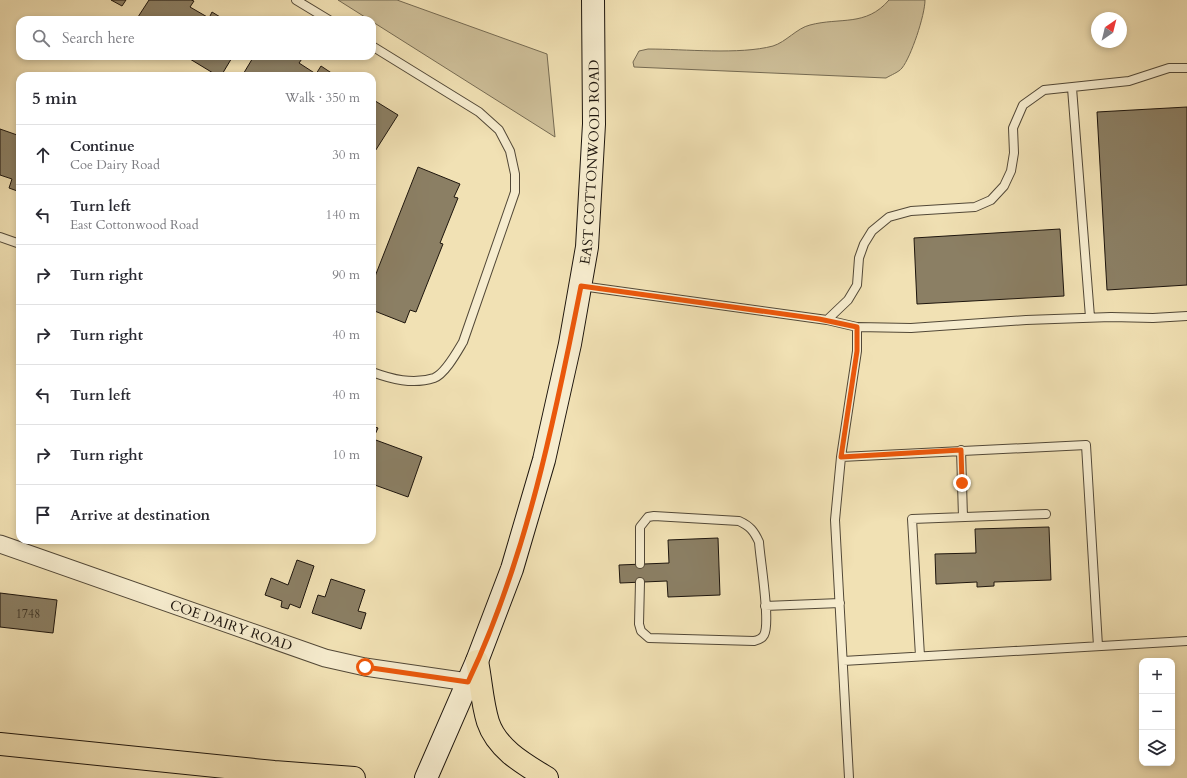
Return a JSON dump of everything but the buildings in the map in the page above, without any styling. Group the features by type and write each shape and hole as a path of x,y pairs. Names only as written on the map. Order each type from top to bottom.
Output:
{"highway":[{"path":"477,661 488,722 499,742 521,762 547,778"},
{"path":"0,744 274,772 354,778"}],"main road":[{"name":"EAST COTTONWOOD ROAD","path":"426,778 477,661 512,569 544,460 581,286 587,247 594,124 594,0"}],"street":[{"name":"COE DAIRY ROAD","path":"0,544 325,658 365,667 468,682"}],"lane":[{"path":"296,0 322,16"},
{"path":"376,48 479,112 499,130 510,151 515,174 515,192 463,342 451,362 435,378 413,381 392,379 376,373"},
{"path":"827,320 848,300 857,285 859,258 864,244 872,231 889,217 911,211 975,207 991,200 1004,186 1011,171 1014,153 1013,128 1023,105 1044,90 1129,81 1169,68 1187,68"},
{"path":"1072,88 1090,317"},
{"path":"0,237 16,243"},
{"path":"581,286 827,320 857,327 911,328 1090,317 1153,318 1187,316"},
{"path":"849,778 835,520 841,457 857,351 857,327"},
{"path":"841,457 1086,444 1098,646"},
{"path":"961,450 964,517"},
{"path":"920,656 912,519 1046,514"},
{"path":"640,564 640,527 648,517 654,516 739,522 750,528 759,542 765,606 765,634 760,639 754,641 654,640 644,634 640,624 640,582"},
{"path":"765,606 840,602"},
{"path":"843,661 1187,641"}],"shaded area":[{"path":"338,0 397,0 547,54 555,137 376,24 376,16 363,16"},
{"path":"889,0 925,0 920,25 906,63 899,71 886,78 634,67 633,62 639,51 648,49 728,51 759,49 773,46 810,25 862,18 880,8"}],"route":[{"path":"365,667 468,682 512,569 544,460 570,344 581,286 827,320 857,327 857,351 841,457 961,450 962,483"}]}
